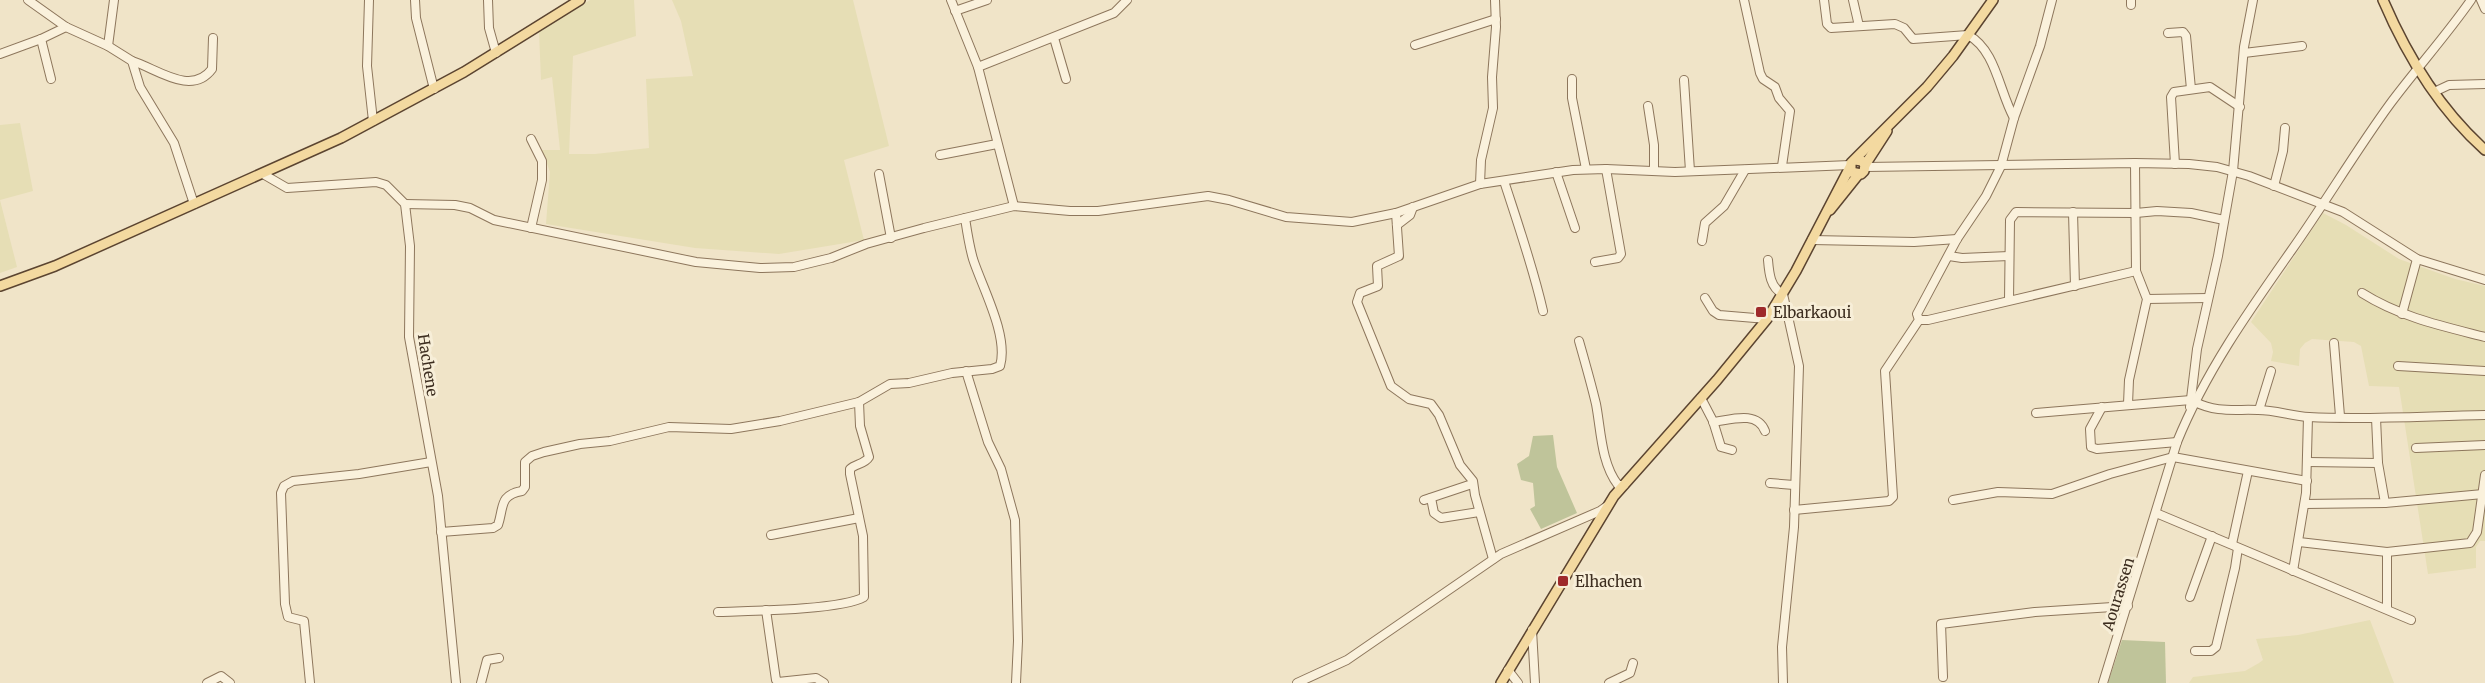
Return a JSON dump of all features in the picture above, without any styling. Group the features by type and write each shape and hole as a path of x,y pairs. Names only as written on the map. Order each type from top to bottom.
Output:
{"main road":[{"path":"0,286 55,266 263,174 373,121 496,53 580,0"},
{"path":"1501,683 1608,505 1767,319 1828,212 1829,205 1851,164 1927,87 1993,0"},
{"path":"2383,0 2418,69 2446,110 2485,150"},
{"path":"1828,212 1833,209 1858,175 1864,171 1890,126"},
{"path":"1851,164 1862,161 1865,166"},
{"path":"1851,164 1853,174 1858,175"}],"street":[{"path":"28,0 66,27 170,78 192,81 202,79 212,69 213,38"},
{"path":"108,46 114,0"},
{"path":"369,0 367,66 373,121"},
{"path":"415,0 416,18 434,89"},
{"path":"488,0 489,28 496,53"},
{"path":"951,0 978,67 1014,206"},
{"path":"955,11 987,0"},
{"path":"978,67 1114,13 1127,0"},
{"path":"1480,184 1481,160 1493,108 1495,0"},
{"path":"1744,0 1760,73 1763,79 1775,87 1779,98 1790,111 1782,166"},
{"path":"1824,0 1828,26 1894,24 1904,28 1911,39 1918,40 1968,35 1979,42 1987,52 2014,117"},
{"path":"1853,0 1859,26"},
{"path":"1919,320 1917,314 1957,239 1986,196 2001,166 2014,117 2040,46 2052,0"},
{"path":"2193,401 2194,368 2233,171 2244,53 2253,0"},
{"path":"2193,401 2253,306 2324,205 2390,104 2446,36 2471,0"},
{"path":"2481,0 2485,9"},
{"path":"1415,45 1496,18"},
{"path":"0,54 66,27"},
{"path":"2168,33 2183,32 2186,36 2191,90"},
{"path":"1054,38 1066,79"},
{"path":"41,39 51,79"},
{"path":"2244,53 2302,46"},
{"path":"132,61 140,87 174,143 194,204"},
{"path":"1572,79 1572,98 1586,168"},
{"path":"1684,80 1690,171"},
{"path":"2434,92 2449,85 2485,84"},
{"path":"2175,164 2171,97 2174,92 2214,88 2240,107"},
{"path":"1648,106 1654,145 1654,170"},
{"path":"2274,186 2283,151 2284,128"},
{"path":"531,139 542,161 542,180 531,228"},
{"path":"940,155 997,144"},
{"path":"2128,404 2129,380 2147,299 2136,271 2135,163"},
{"path":"1865,166 2135,163 2207,166 2233,171 2324,205 2359,221 2417,259 2439,268 2485,280"},
{"path":"263,174 287,188 376,182 386,185 405,204 455,205 470,208 494,220 531,228 696,262 760,268 804,265 891,238 1014,206 1098,211 1208,196 1276,215 1352,222 1396,213 1480,184 1586,168 1690,171 1851,164"},
{"path":"1595,262 1618,258 1621,254 1606,168"},
{"path":"1702,241 1705,223 1724,206 1745,170"},
{"path":"1556,172 1575,228"},
{"path":"879,174 891,238"},
{"path":"1504,181 1520,235 1533,265 1543,311"},
{"name":"Hachene","path":"405,204 410,246 409,337 438,496 456,683"},
{"path":"1397,225 1410,215 1413,207"},
{"path":"2009,300 2010,220 2016,212 2136,213 2157,211 2191,213 2224,220"},
{"path":"2073,212 2075,286"},
{"path":"1396,213 1398,257 1377,266 1378,286 1360,292 1357,302 1391,386 1402,396 1431,404 1436,409 1458,462 1473,481 1479,512 1493,559"},
{"path":"441,532 494,528 498,525 505,498 512,493 522,491 525,487 525,462 532,456 544,452 580,444 610,441 669,427 731,429 799,417 819,410 859,402 890,384 909,383 1000,366 1003,358 992,309 973,257 965,218"},
{"path":"1812,240 1914,242 1957,239"},
{"path":"1949,256 1962,258 2008,256"},
{"path":"2402,314 2417,259"},
{"path":"1768,260 1773,283 1778,292 1783,294 1799,361 1794,510 1783,624 1783,683"},
{"path":"1919,320 1924,321 2136,271"},
{"path":"2362,293 2402,314 2485,337"},
{"path":"1705,298 1713,311 1719,315 1767,319"},
{"path":"2147,299 2208,298"},
{"path":"1794,510 1889,501 1893,497 1885,371 1919,320"},
{"path":"1579,341 1593,393 1607,463 1617,485 1624,485"},
{"path":"2334,343 2340,416"},
{"path":"2398,366 2485,371"},
{"path":"2194,368 2200,374 2210,374"},
{"path":"966,371 988,442 1001,469 1015,520 1018,641 1016,683"},
{"path":"2259,410 2271,371"},
{"path":"1701,398 1713,422 1721,447 1732,450"},
{"path":"2036,413 2128,404 2193,401 2222,411 2259,410 2308,417 2485,415"},
{"name":"Aourassen","path":"2103,683 2177,442 2193,401"},
{"path":"718,612 766,610 851,601 864,597 863,536 850,469 869,457 860,426 859,402"},
{"path":"2102,407 2090,429 2091,447 2097,449 2177,442"},
{"path":"2293,571 2305,504 2308,417"},
{"path":"1713,422 1753,418 1761,424 1765,431"},
{"path":"2376,418 2378,463 2385,502"},
{"path":"2416,448 2485,445"},
{"path":"1953,501 1998,492 2052,494 2110,474 2173,457 2307,481"},
{"path":"310,683 304,621 288,616 285,604 281,493 284,486 292,482 431,462"},
{"path":"2308,462 2378,463"},
{"path":"2195,651 2211,651 2216,647 2247,471"},
{"path":"2299,542 2387,552 2470,543 2477,532 2485,475"},
{"path":"1770,483 1794,485"},
{"path":"1472,484 1427,499 1434,513 1441,518 1479,512"},
{"path":"2305,504 2385,502 2483,494"},
{"path":"1297,683 1347,660 1508,550 1600,511 1608,505"},
{"path":"2156,513 2411,620"},
{"path":"771,535 859,518"},
{"path":"2190,597 2212,536"},
{"path":"2387,552 2387,608"},
{"path":"1943,677 1941,624 2035,612 2128,606"},
{"path":"766,610 776,680 787,683 816,678 824,683"},
{"path":"1532,630 1535,683"},
{"path":"481,683 486,660 499,658"},
{"path":"1610,683 1630,673 1633,663"},
{"path":"1508,670 1518,683"},
{"path":"207,683 221,676 230,683"}],"shaded area":[{"path":"590,0 634,0 636,36 573,56 569,154 595,154 649,148 646,79 693,76 681,21 672,0 853,0 889,146 844,160 864,240 779,254 695,248 546,224 550,172 542,150 560,150 552,77 541,80 539,32"},
{"path":"20,123 33,191 0,200 0,125"},
{"path":"0,200 17,267 0,273"},
{"path":"2323,213 2399,259 2455,279 2485,286 2485,541 2480,541 2476,547 2476,568 2428,574 2399,387 2369,386 2361,346 2354,342 2312,339 2300,349 2299,366 2271,361 2273,352 2271,343 2251,322"},
{"path":"2370,620 2394,683 2189,683 2193,677 2245,671 2259,663 2263,660 2256,639 2298,635"}],"green space":[{"path":"1553,435 1557,467 1577,513 1541,529 1530,509 1535,506 1533,483 1521,480 1517,464 1529,456 1533,436"},
{"path":"2122,640 2165,642 2166,683 2108,683"}],"place":[{"name":"Elbarkaoui","path":"1761,312"},
{"name":"Elhachen","path":"1563,581"}]}
